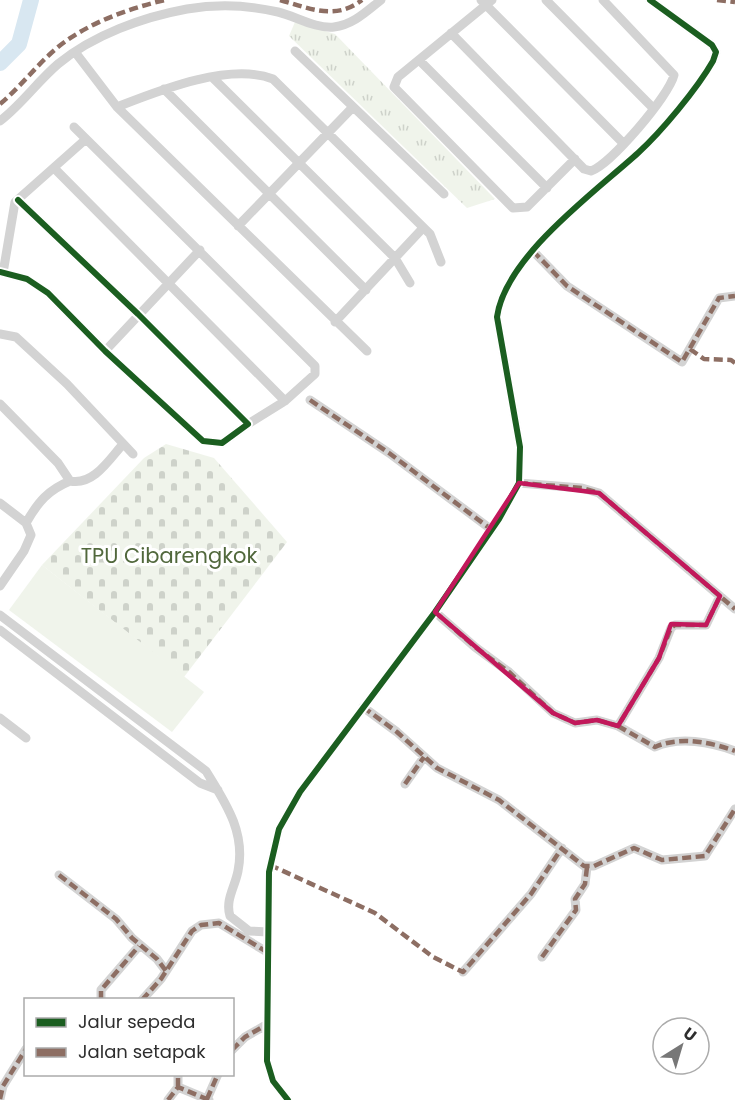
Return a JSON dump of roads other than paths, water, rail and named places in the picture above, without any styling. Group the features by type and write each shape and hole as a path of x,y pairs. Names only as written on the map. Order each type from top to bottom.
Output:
{"street":[{"path":"0,121 18,107 59,63 75,52 124,28 186,10 247,7 334,27 352,22 381,0"},
{"path":"546,0 653,108"},
{"path":"451,33 584,169 593,171 624,144 653,108 673,79 674,72 603,0"},
{"path":"288,1100 270,1075 266,1025 269,872 279,829 300,792 435,612 492,530 519,483 520,447 497,317 509,283 533,251 653,138 713,61 716,52 712,45 650,0"},
{"path":"574,159 526,207 513,208 395,90 396,79 486,2 624,144"},
{"path":"295,51 444,194"},
{"path":"75,52 117,107 367,351"},
{"path":"419,60 547,188"},
{"path":"117,107 164,89 212,76 259,75 273,79 423,228 434,241 441,262"},
{"path":"212,76 395,258 410,283"},
{"path":"164,89 366,290"},
{"path":"238,226 353,107"},
{"path":"74,127 315,366 315,374 285,401 222,443 203,441 105,351 48,293 27,279 2,273 13,207 86,140"},
{"path":"54,168 285,401"},
{"path":"18,200 138,314 248,424"},
{"path":"335,322 423,228"},
{"path":"105,351 200,250"},
{"path":"533,251 567,286 682,362 719,298 735,296"},
{"path":"0,334 16,337 67,384 133,454"},
{"path":"310,400 389,453 492,530"},
{"path":"0,404 58,463 70,481"},
{"path":"26,523 36,505 51,489 70,481 81,483 93,477 123,444"},
{"path":"519,483 582,488 599,493 735,609"},
{"path":"0,503 26,523 30,535 24,551 0,586"},
{"path":"618,726 659,658 671,628 675,625 706,625 720,596"},
{"path":"435,612 475,647 509,672 554,713 575,723 597,720 618,726 650,746 671,741 690,742 735,751"},
{"path":"0,615 206,771 237,828 240,849 238,871 227,908 230,916 249,931 268,932"},
{"path":"0,630 200,783 218,790"},
{"path":"25,649 32,640"},
{"path":"363,707 397,732 437,768 499,800 587,867"},
{"path":"0,718 26,738"},
{"path":"405,784 424,757"},
{"path":"587,867 634,848 662,860 705,856 735,809"},
{"path":"463,972 531,894 562,848"},
{"path":"542,957 576,910 575,899 585,884 587,867"},
{"path":"59,875 116,919 139,946 156,959 166,971"},
{"path":"143,998 166,971 192,931 208,922 225,926 267,952"},
{"path":"101,998 101,990 139,946"},
{"path":"234,1048 266,1025"},
{"path":"0,1099 3,1086 24,1052"},
{"path":"168,1100 178,1087 178,1076"},
{"path":"178,1087 208,1100 217,1076"}],"waterway":[{"path":"0,63 19,44 31,0"}],"park label":[{"name":"TPU Cibarengkok","path":"169,556"}]}
